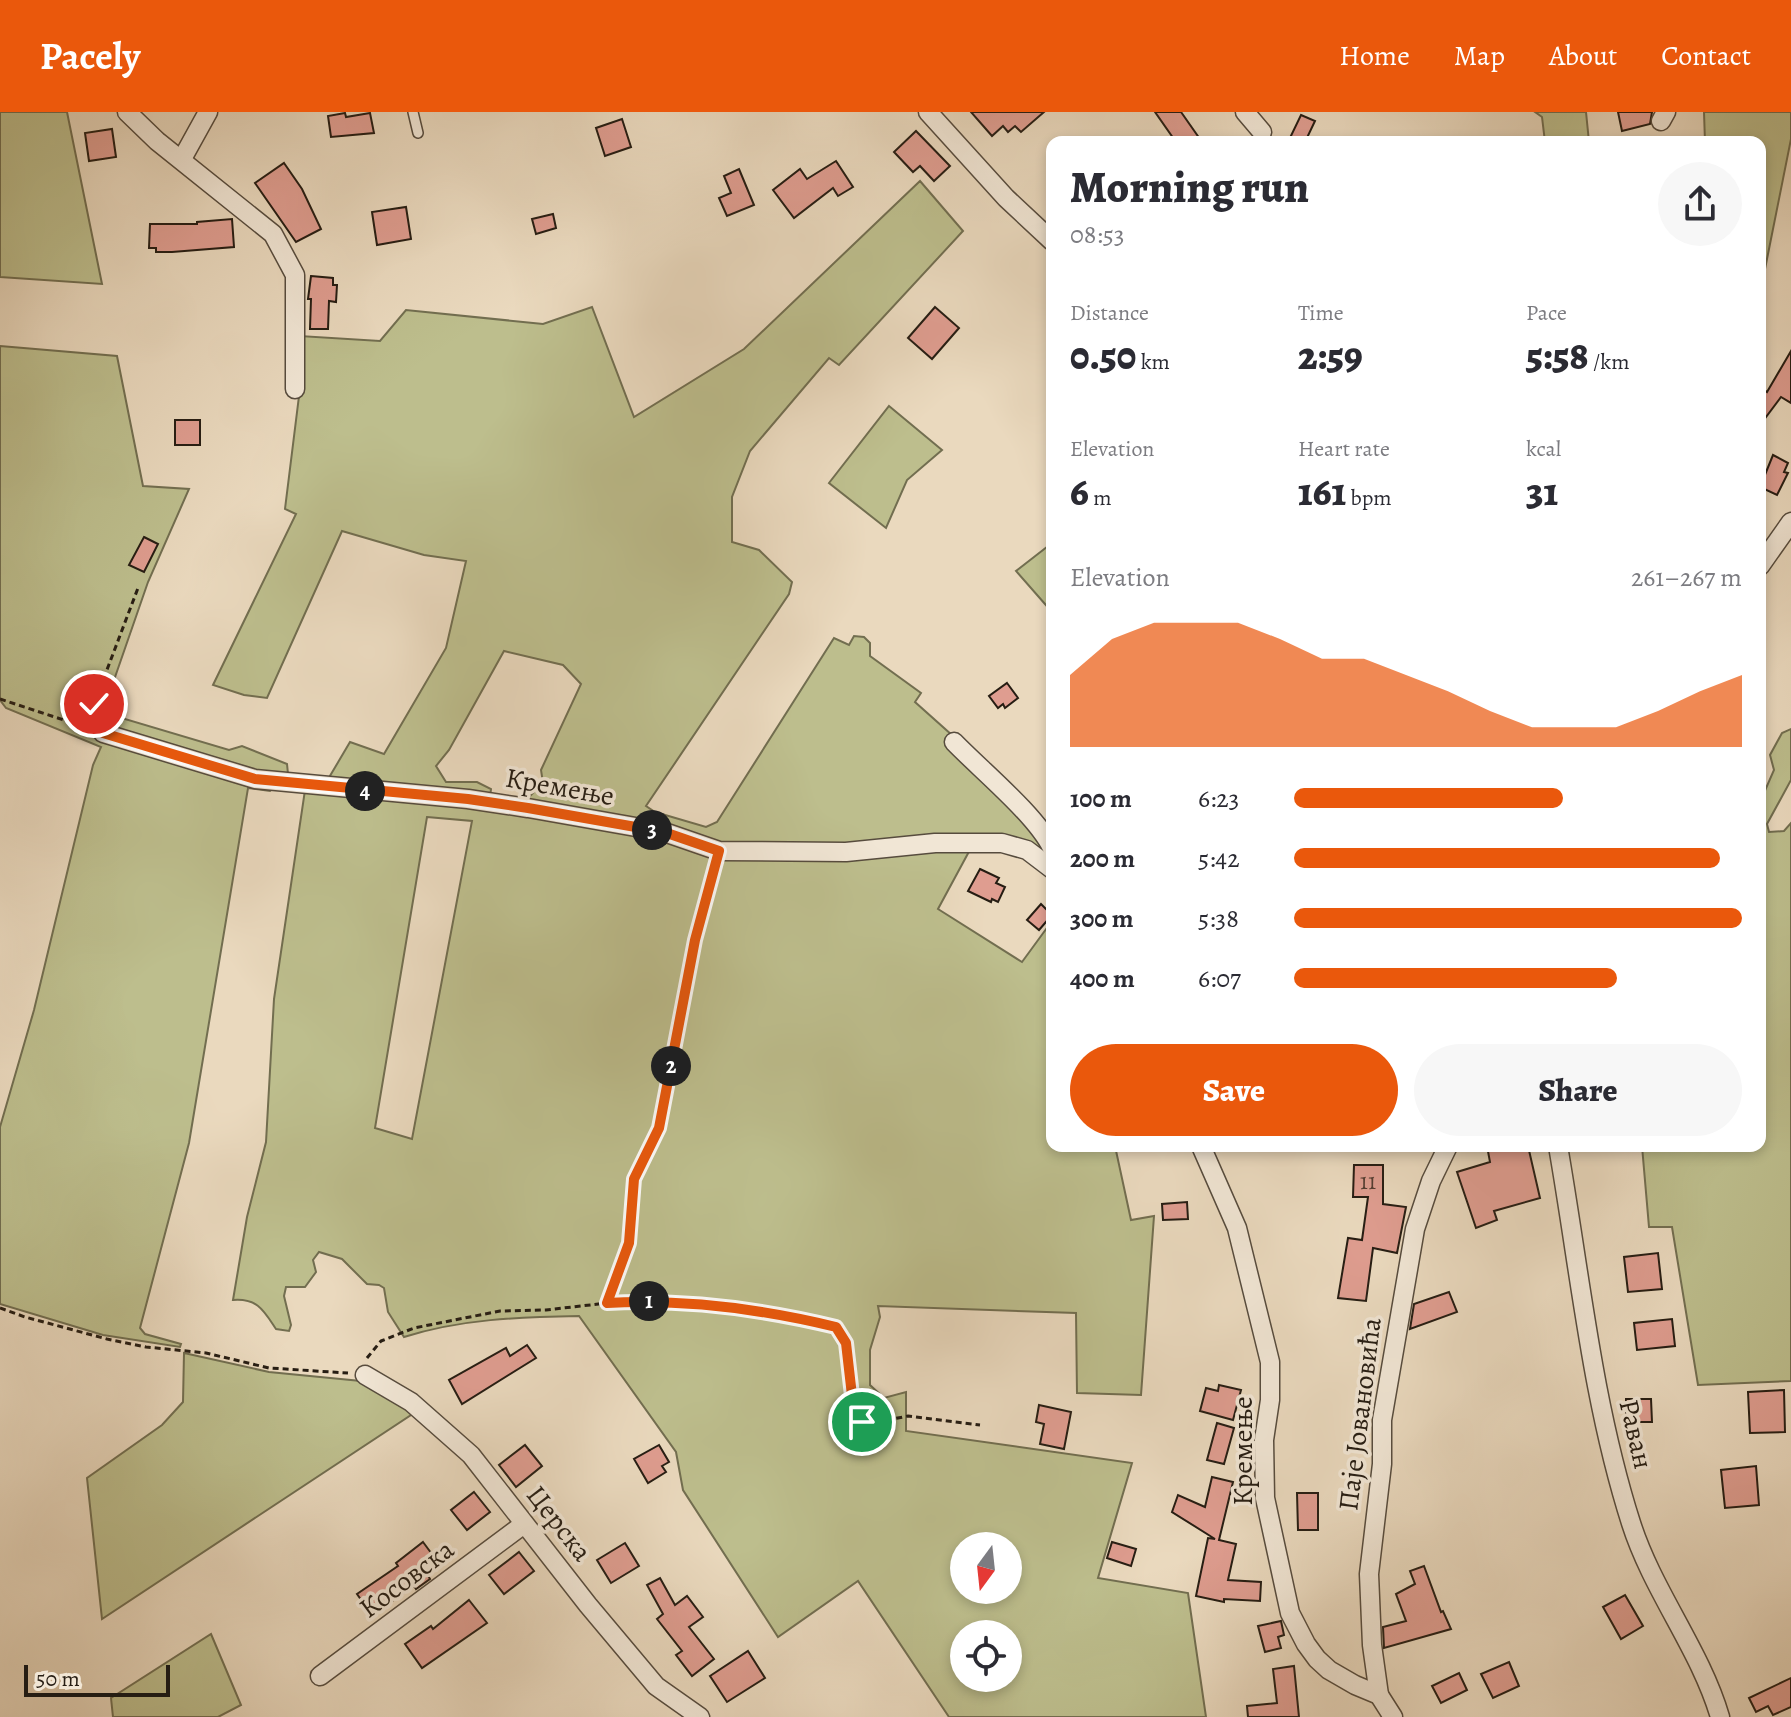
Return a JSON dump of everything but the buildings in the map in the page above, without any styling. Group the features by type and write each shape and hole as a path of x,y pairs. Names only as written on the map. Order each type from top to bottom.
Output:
{"street":[{"path":"127,112 157,141 273,234 295,275 295,389"},
{"path":"182,159 208,112"},
{"path":"928,112 1006,198 1046,235"},
{"path":"1245,112 1262,132"},
{"path":"1766,557 1791,522"},
{"name":"Кремење","path":"103,733 255,779 468,799 528,808 664,832 719,851 846,852 935,843 1002,843 1027,850 1046,864"},
{"path":"954,742 1046,837"},
{"name":"Кремење","path":"1204,1152 1237,1228 1270,1362 1270,1400 1264,1440 1265,1498 1290,1613 1306,1644 1329,1670 1379,1695"},
{"name":"Паје Јовановића","path":"1379,1695 1372,1645 1369,1574 1382,1464 1382,1420 1415,1229 1431,1181 1445,1152"},
{"name":"Раван","path":"1559,1152 1608,1446 1632,1527 1659,1591 1710,1684 1720,1717"},
{"name":"Церска","path":"365,1375 411,1402 471,1455 656,1686 700,1717"},
{"name":"Косовска","path":"320,1676 524,1524"},
{"path":"1379,1695 1393,1717"}],"lane":[{"path":"413,112 418,133"}],"path":[{"path":"103,733 94,723 94,704 138,588"},
{"path":"0,699 103,733"},
{"path":"607,1303 629,1243 634,1179 659,1128 695,940 719,851"},
{"path":"0,1308 146,1347 206,1353 269,1368 365,1375 363,1367 368,1355 381,1341 414,1328 500,1311 652,1301 784,1314 836,1327 846,1343 854,1413 862,1422 873,1423 908,1416 980,1425"}],"green space":[{"path":"0,112 67,112 102,284 0,277"},
{"path":"1535,112 1586,112 1588,136 1544,136 1542,117"},
{"path":"1704,112 1791,112 1791,139 1766,264 1766,136 1705,136"},
{"path":"920,181 963,231 839,365 829,358 750,451 732,497 732,542 759,550 792,582 789,594 646,806 655,812 706,827 717,822 834,638 849,645 854,636 864,637 870,643 870,656 921,693 915,702 953,736 1044,840 1035,852 720,847 531,804 529,797 543,783 541,770 581,684 563,665 504,651 449,750 436,766 446,782 477,782 491,789 490,797 327,781 350,742 384,754 446,648 466,561 424,555 342,531 267,698 244,695 213,685 296,514 285,509 300,388 300,336 380,341 406,310 543,324 592,307 634,417 744,349"},
{"path":"0,346 117,356 143,486 189,489 148,582 105,706 108,714 229,750 242,746 287,764 288,774 270,791 248,788 189,1143 140,1328 145,1334 181,1344 180,1347 103,1335 0,1304 0,1127 34,1010 93,765 101,747 6,708 0,700"},
{"path":"889,406 942,450 907,480 886,528 829,483"},
{"path":"1046,548 1046,605 1016,571"},
{"path":"1791,729 1791,780 1767,824 1769,832 1784,831 1791,823 1791,1381 1698,1385 1672,1227 1649,1227 1643,1152 1766,1152 1766,788 1774,770 1770,755 1782,733"},
{"path":"305,790 469,806 662,836 719,854 972,846 938,909 1022,962 1046,929 1046,1152 1116,1152 1131,1220 1154,1216 1141,1395 1077,1393 1076,1313 878,1306 880,1317 870,1350 870,1385 884,1398 906,1392 906,1431 1132,1463 1098,1578 1188,1593 1206,1717 949,1717 858,1581 778,1637 683,1490 676,1452 579,1316 469,1323 404,1337 388,1312 384,1288 367,1284 342,1259 319,1252 313,1260 316,1272 305,1287 286,1287 284,1296 291,1325 289,1331 276,1329 264,1311 254,1304 233,1300 247,1217 266,1142 274,999","holes":["427,817 472,821 412,1139 375,1128"]},
{"path":"184,1353 269,1372 361,1381 414,1413 102,1619 87,1478 162,1425 183,1402"},
{"path":"211,1634 241,1705 218,1717 113,1717 111,1698"}],"route":[{"path":"94,704 94,723 103,733 255,779 468,799 528,808 664,832 719,851 695,940 659,1128 634,1179 629,1243 607,1303 652,1301 784,1314 836,1327 846,1343 854,1413 862,1422"}]}
